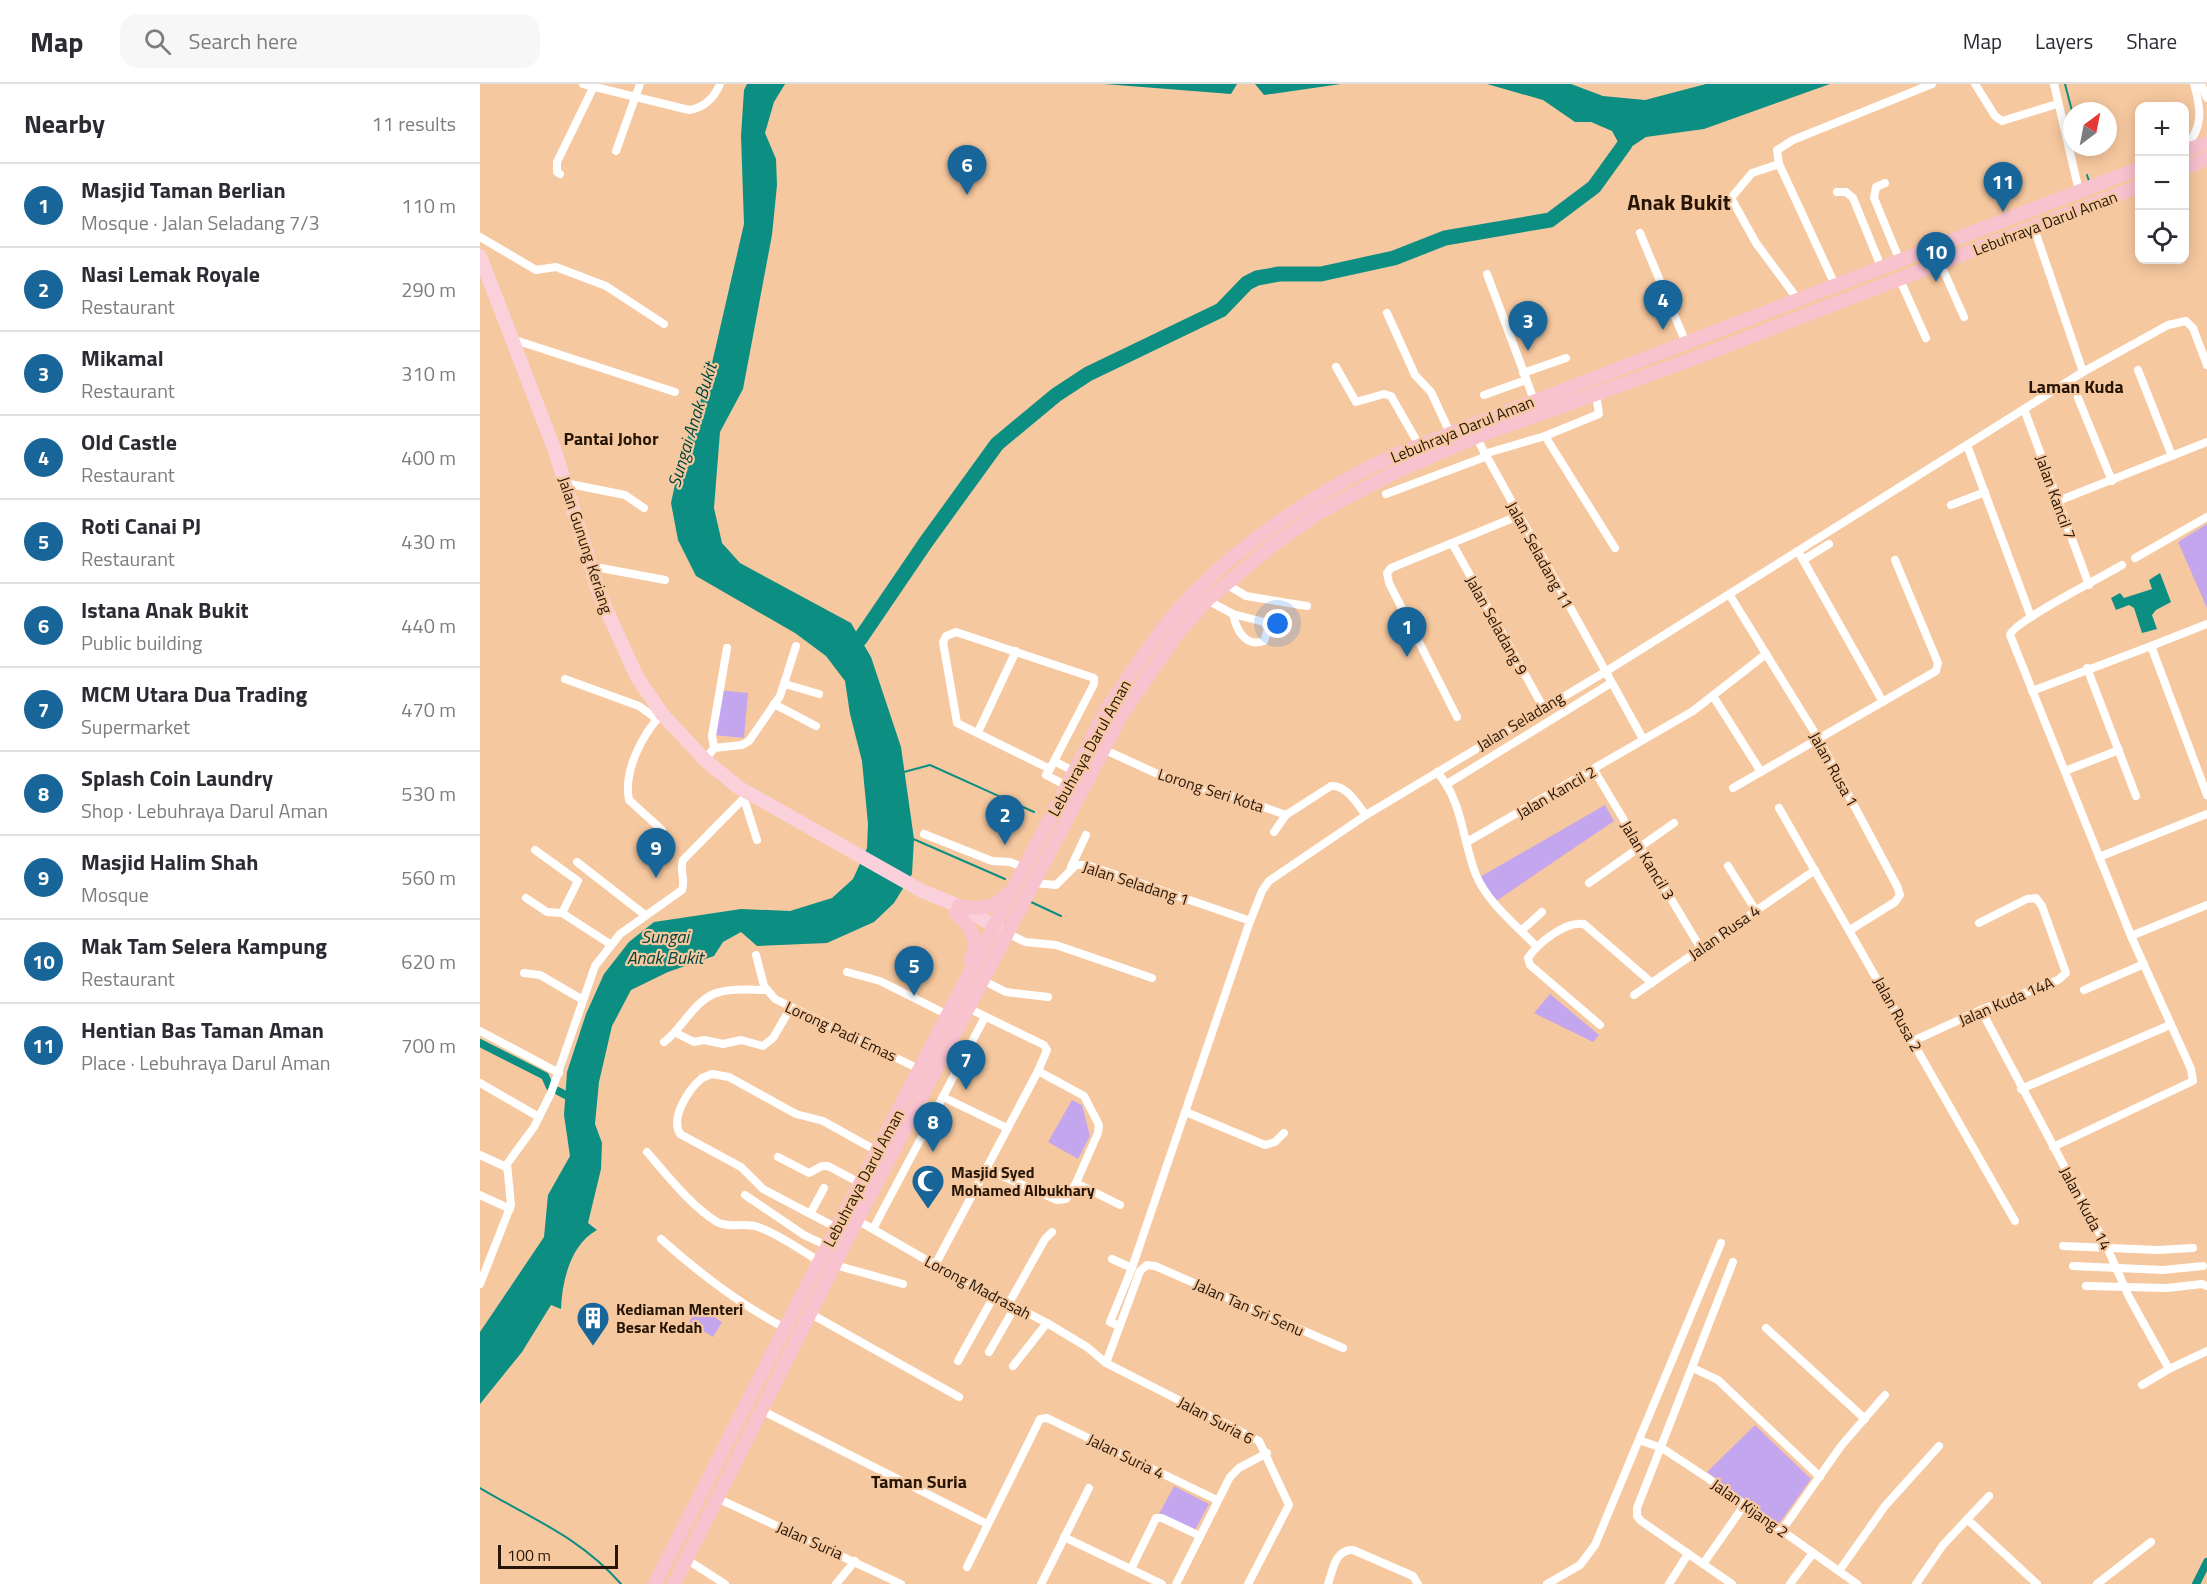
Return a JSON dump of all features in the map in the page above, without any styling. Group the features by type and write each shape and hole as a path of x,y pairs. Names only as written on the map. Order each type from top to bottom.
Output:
{"highway":[{"path":"2189,148 2207,143"},
{"path":"2189,166 2207,159"},
{"name":"Lebuhraya Darul Aman","path":"674,1584 763,1411 857,1220 982,980 1025,868 1108,707 1166,624 1197,592 1267,532 1313,499 1370,467 1419,445 1534,400 1836,287 2135,170"},
{"name":"Lebuhraya Darul Aman","path":"655,1584 964,983 1034,883 1103,749 1148,675 1177,634 1207,600 1274,544 1320,512 1395,472 1476,437 1596,395 1900,280 2135,188"},
{"path":"957,909 973,909 999,903 1018,884"},
{"path":"957,909 973,932 975,942 975,951 964,983"}],"main road":[{"name":"Jalan Gunung Keriang","path":"480,256 566,483 600,596 625,653 660,717 747,796 846,846 999,933"}],"street":[{"path":"583,84 681,110 698,109 716,93 720,84"},
{"path":"616,150 640,84"},
{"path":"1836,287 1779,164 1776,150 1783,145 1932,84"},
{"path":"1975,84 1995,116 2002,121 2057,104"},
{"path":"2054,84 2079,191"},
{"path":"2189,143 2196,133 2200,120 2200,106 2194,84"},
{"path":"2201,84 2207,98"},
{"path":"560,174 556,172 557,162 594,86"},
{"path":"1779,164 1752,173 1731,198 1756,243 1799,301"},
{"path":"1885,183 1876,188 1874,198 1900,261"},
{"path":"1837,192 1846,192 1853,198 1882,269"},
{"path":"2034,228 2082,372"},
{"path":"1640,233 1686,343"},
{"path":"480,237 536,270 556,267 606,286 664,324"},
{"path":"1940,263 1964,317"},
{"path":"1487,274 1534,400"},
{"path":"1900,280 1926,338"},
{"path":"1387,314 1415,375 1431,392 1450,433"},
{"name":"Jalan Seladang","path":"1119,1326 1110,1322 1132,1268 1249,924 1265,886 1365,815 1605,672 2082,372 2177,321 2186,321 2193,328 2207,365"},
{"path":"512,339 675,392"},
{"path":"1484,395 1566,358"},
{"path":"1336,367 1356,402 1384,394 1391,396 1419,445"},
{"path":"2138,370 2172,456"},
{"path":"1386,494 1599,414 1596,395"},
{"path":"2078,398 2112,481"},
{"name":"Jalan Kancil 7","path":"2024,409 2089,585"},
{"path":"1545,436 1615,548"},
{"name":"Jalan Seladang 11","path":"1476,437 1605,672"},
{"path":"2058,501 2207,442"},
{"path":"1967,445 2031,617"},
{"path":"566,483 625,495 644,508"},
{"path":"1951,506 1985,492"},
{"path":"1457,717 1387,577 1391,568 1518,516"},
{"path":"2136,558 2207,517"},
{"name":"Jalan Seladang 9","path":"1452,543 1543,708"},
{"path":"1803,560 1829,544"},
{"path":"1798,551 1883,702"},
{"path":"1733,788 1932,675 1938,668 1895,560"},
{"path":"2053,1147 2193,1081 2191,1069 2099,857 2010,635 2011,631 2031,617 2122,565"},
{"path":"590,566 665,580"},
{"path":"1226,584 1246,596 1307,606"},
{"name":"Jalan Rusa 1","path":"1729,594 1818,738 1900,895 1895,902 1850,930"},
{"path":"1207,600 1233,614"},
{"path":"2032,691 2087,668 2207,624"},
{"path":"1050,768 1095,681 1091,677 956,632 946,636 943,642 957,723 1050,768 1075,772"},
{"path":"705,760 714,748 746,743 774,704 785,684 796,645"},
{"path":"2151,646 2207,795"},
{"path":"714,748 712,736 727,648"},
{"path":"978,732 1016,651"},
{"name":"Jalan Kancil 2","path":"1467,842 1685,716 1766,654"},
{"path":"2087,668 2136,796"},
{"path":"1605,672 1643,739"},
{"path":"565,679 639,706 660,717 641,745 630,773 627,792 629,800 637,809 662,830"},
{"path":"1447,784 1611,683"},
{"path":"785,684 819,694"},
{"path":"1713,696 1761,772"},
{"path":"774,704 816,726"},
{"name":"Lorong Seri Kota","path":"1103,749 1175,782 1232,796 1286,815"},
{"path":"2065,771 2119,750"},
{"path":"1050,768 1067,786"},
{"name":"Jalan Kancil 3","path":"1594,770 1701,949"},
{"path":"1437,772 1455,798 1481,885 1536,946"},
{"path":"1274,832 1286,815 1320,791 1336,786 1350,794 1365,815"},
{"path":"747,796 758,840"},
{"path":"480,1284 495,1241 510,1209 507,1167 539,1117 559,1073 595,966 610,944 645,915 682,890 680,868 683,860 747,796"},
{"name":"Jalan Rusa 2","path":"1779,808 2015,1221"},
{"path":"2099,857 2207,814"},
{"path":"1589,883 1674,823"},
{"path":"924,834 992,861 1010,862 1025,868"},
{"path":"1071,868 1086,835"},
{"path":"535,850 578,881 562,913"},
{"path":"577,862 645,915"},
{"name":"Jalan Seladang 1","path":"1034,883 1056,885 1071,868 1076,865 1087,865 1245,919"},
{"path":"1728,866 1755,911"},
{"name":"Jalan Rusa 4","path":"1634,995 1815,870"},
{"path":"526,898 548,912 562,913 610,944"},
{"name":"Jalan Kuda 14A","path":"1913,1041 1981,1010 2058,980 2066,972 2042,906 2036,898 2027,899 1979,922"},
{"path":"2132,936 2207,905"},
{"path":"1521,931 1542,912"},
{"path":"1600,1024 1530,965 1528,958 1536,946 1570,925 1584,924 1652,983"},
{"path":"999,933 1025,942 1056,945 1152,978"},
{"name":"Lorong Padi Emas","path":"756,955 767,990 775,999 790,1009 919,1069"},
{"path":"2084,990 2144,964"},
{"path":"847,972 880,981 948,1015"},
{"path":"524,973 540,975 583,1000"},
{"path":"982,980 1006,992 1048,997"},
{"path":"664,1042 676,1033 697,1007 713,994 722,991 767,990"},
{"path":"935,1265 1038,1071 1046,1047 968,1008"},
{"path":"676,1033 691,1042 704,1040 723,1044 741,1040 764,1046 773,1038 790,1009"},
{"name":"Jalan Kuda 14","path":"1981,1010 2169,1369"},
{"path":"873,1229 986,1017"},
{"path":"2021,1089 2170,1025"},
{"path":"480,1031 559,1073"},
{"path":"986,1169 1057,1200 1066,1199 1076,1184 1098,1133 1098,1122 1084,1096 1038,1071"},
{"path":"837,1228 758,1186 741,1167 680,1134 677,1120 695,1084 712,1074 729,1077 796,1114 823,1121 877,1150"},
{"path":"480,1083 539,1117"},
{"path":"943,1097 1007,1128"},
{"path":"1186,1112 1265,1144 1275,1142 1284,1133"},
{"path":"647,1152 666,1174 714,1220 726,1225 746,1225 763,1229 819,1262"},
{"path":"480,1155 507,1167"},
{"path":"778,1157 810,1173 820,1167 828,1166 860,1183"},
{"path":"1076,1184 1120,1204"},
{"path":"810,1214 824,1188"},
{"path":"480,1195 510,1209"},
{"path":"745,1195 804,1235 827,1246"},
{"name":"Lorong Madrasah","path":"857,1220 935,1265 1047,1323 1087,1347 1096,1356"},
{"path":"989,1352 1044,1239 1052,1232"},
{"path":"661,1239 686,1261 754,1312 785,1328"},
{"path":"1546,1584 1580,1565 1588,1557 1721,1243"},
{"path":"2063,1246 2158,1250 2193,1248"},
{"path":"1112,1259 1132,1268"},
{"path":"1732,1584 1641,1521 1637,1516 1637,1508 1733,1262"},
{"path":"835,1265 903,1284"},
{"name":"Jalan Tan Sri Senu","path":"1119,1326 1140,1271 1147,1265 1155,1266 1343,1348"},
{"path":"2073,1266 2116,1266 2163,1270 2203,1266"},
{"path":"2086,1286 2126,1288 2167,1288 2202,1284 2207,1286"},
{"path":"958,1361 994,1296"},
{"path":"811,1314 959,1397"},
{"path":"1013,1366 1047,1323"},
{"path":"1106,1363 1119,1326"},
{"path":"1766,1328 1865,1419"},
{"path":"2142,1385 2207,1351"},
{"name":"Jalan Suria 6","path":"1096,1356 1254,1438 1267,1454 1289,1505 1248,1584"},
{"path":"1693,1368 1718,1380 1820,1477"},
{"path":"1782,1530 1841,1446 1885,1395"},
{"path":"763,1411 987,1524 967,1567"},
{"name":"Jalan Suria 4","path":"987,1524 1036,1423 1040,1419 1047,1418 1217,1500"},
{"name":"Jalan Kijang 2","path":"1639,1440 1662,1448 1857,1584"},
{"path":"1839,1571 1895,1495 1940,1446"},
{"path":"1176,1584 1217,1500 1234,1472 1267,1454"},
{"path":"1041,1584 1089,1488"},
{"path":"1916,1584 1943,1545 1989,1496"},
{"name":"Jalan Suria","path":"717,1498 901,1584"},
{"path":"1703,1564 1745,1504"},
{"path":"1131,1569 1156,1518 1162,1518 1200,1536"},
{"path":"1967,1519 2037,1584"},
{"path":"1064,1537 1162,1584"},
{"path":"2097,1584 2151,1542"},
{"path":"1328,1584 1338,1555 1347,1549 1413,1576 1418,1584"},
{"path":"1790,1584 1813,1553"},
{"path":"1669,1584 1688,1554"},
{"path":"686,1560 724,1584"},
{"path":"836,1584 855,1561"}],"shaded area":[{"path":"2207,524 2207,608 2178,542"},
{"path":"718,690 748,693 744,738 714,735"},
{"path":"1605,805 1614,821 1496,901 1480,877"},
{"path":"1550,994 1599,1035 1593,1042 1534,1013"},
{"path":"1072,1100 1082,1105 1090,1136 1078,1159 1048,1142"},
{"path":"698,1307 722,1322 713,1337 689,1322"},
{"path":"1755,1425 1811,1479 1778,1525 1707,1472"},
{"path":"1174,1486 1209,1504 1194,1532 1159,1514"}],"water":[{"name":"Sungai Anak Bukit","path":"747,84 785,84 774,102 765,133 776,159 777,185 772,235 743,389 720,432 714,508 722,543 740,563 851,623 871,657 901,747 914,839 912,874 894,903 874,922 827,943 757,946 741,932 723,942 714,956 668,972 631,990 612,1026 599,1082 595,1124 602,1143 601,1169 588,1223 597,1230 588,1236 574,1254 563,1286 561,1309 551,1305 522,1352 480,1404 480,1332 544,1237 548,1195 570,1156 564,1115 567,1072 586,1014 604,974 629,942 654,922 741,909 790,911 832,898 853,879 867,848 868,824 862,761 850,714 845,681 826,656 795,633 696,576 678,540 671,503 681,456 709,376 744,224 741,136 744,90"},
{"path":"1104,84 1237,84 1231,94"},
{"path":"1255,84 1341,84 1264,95"},
{"path":"1487,84 1571,84 1603,96 1645,100 1706,84 1830,84 1704,129 1646,137 1631,147 1618,142 1612,131 1591,122 1575,122 1543,100"},
{"path":"2160,573 2171,602 2156,610 2152,615 2157,629 2142,633 2134,608 2129,605 2116,610 2111,598 2120,593 2124,598 2152,589 2149,580"}],"waterway":[{"path":"2065,84 2070,102"},
{"path":"843,648 860,639 997,444 1056,395 1088,374 1221,310 1247,283 1257,278 1279,274 1321,274 1394,258 1445,238 1550,220 1594,187 1625,144 1631,126"},
{"path":"2087,175 2089,181"},
{"path":"904,772 930,765 1034,812"},
{"path":"911,838 1005,879"},
{"path":"1031,902 1061,916"},
{"path":"480,1043 545,1076 550,1087"},
{"path":"558,1091 573,1099"},
{"path":"480,1488 572,1541 621,1584"},
{"path":"2196,1584 2207,1562"}],"place":[{"name":"Istana Anak Bukit","path":"967,195"},
{"name":"Hentian Bas Taman Aman","path":"2003,212"},
{"name":"Mak Tam Selera Kampung","path":"1936,282"},
{"name":"Old Castle","path":"1663,330"},
{"name":"Mikamal","path":"1528,351"},
{"name":"Masjid Taman Berlian","path":"1407,657"},
{"name":"Nasi Lemak Royale","path":"1005,845"},
{"name":"Masjid Halim Shah","path":"656,878"},
{"name":"Roti Canai PJ","path":"914,996"},
{"name":"MCM Utara Dua Trading","path":"966,1090"},
{"name":"Splash Coin Laundry","path":"933,1152"},
{"name":"Masjid Syed Mohamed Albukhary","path":"928,1210"},
{"name":"Kediaman Menteri Besar Kedah","path":"593,1347"}],"district":[{"name":"Anak Bukit","path":"1679,202"},
{"name":"Laman Kuda","path":"2076,386"},
{"name":"Pantai Johor","path":"611,438"},
{"name":"Taman Suria","path":"919,1481"}]}
